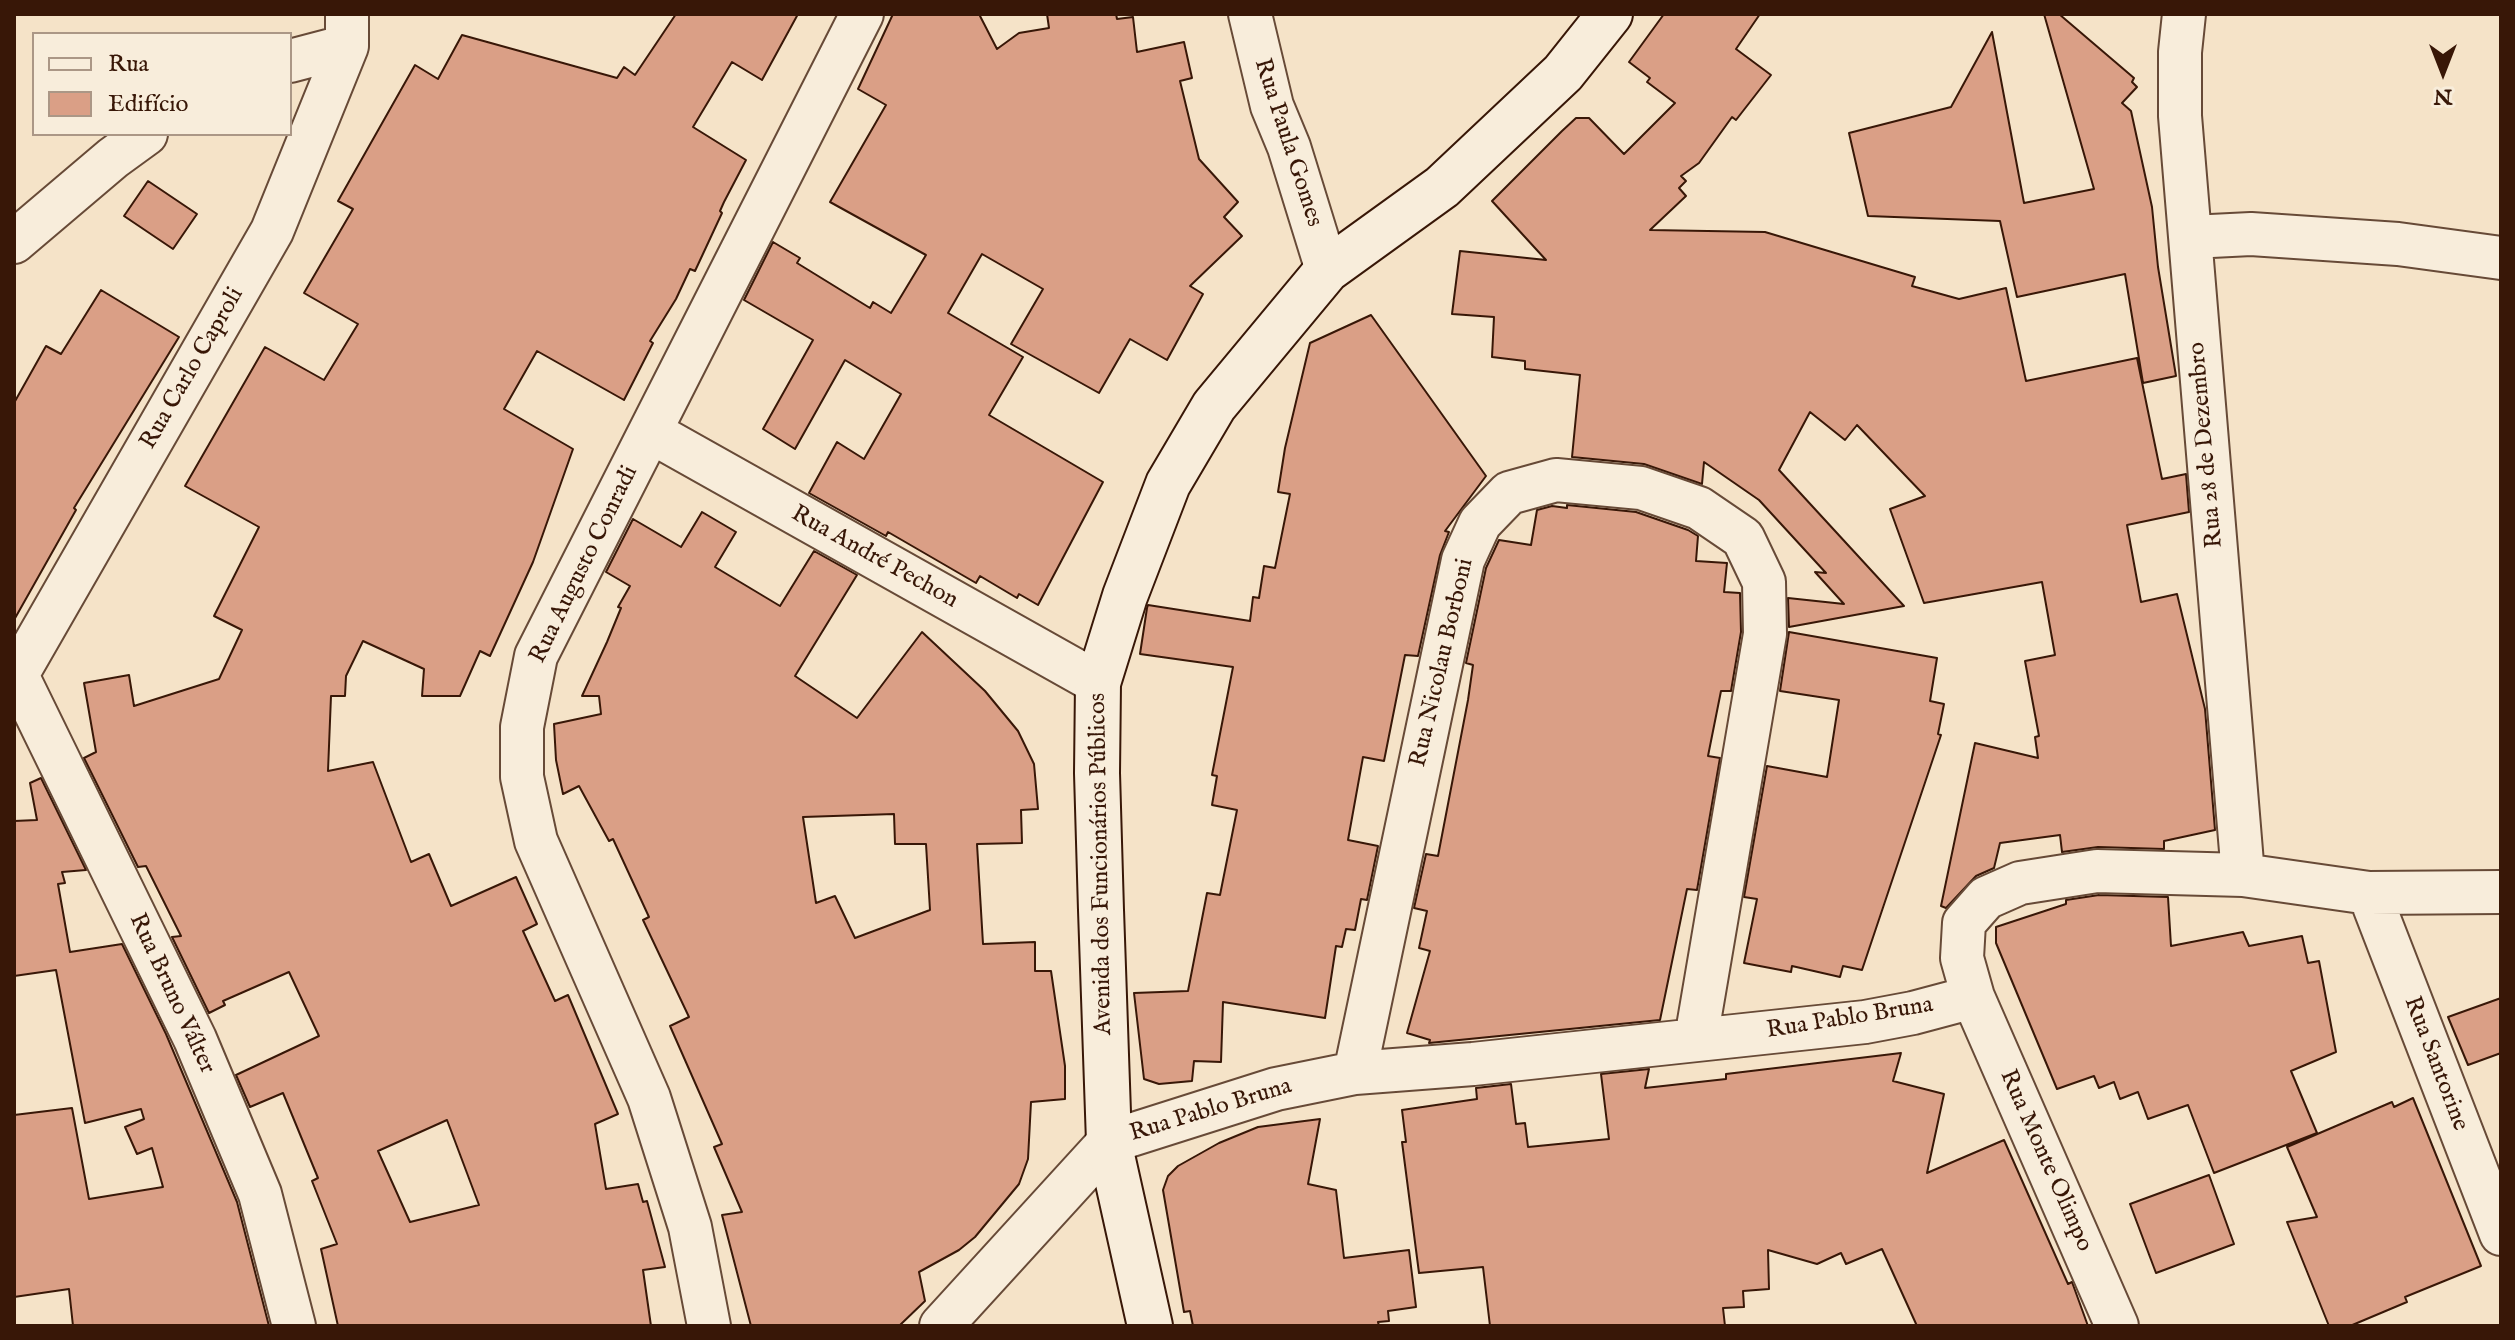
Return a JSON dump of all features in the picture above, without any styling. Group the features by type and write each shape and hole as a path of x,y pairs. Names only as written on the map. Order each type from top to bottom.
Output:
{"street":[{"name":"Rua Augusto Conradi","path":"709,1326 690,1227 649,1098 536,841 522,777 522,727 536,656 862,14"},
{"name":"Rua Paula Gomes","path":"1250,14 1272,106 1289,147 1327,270"},
{"name":"Avenida dos Funcionários Públicos","path":"1150,1326 1109,1142 1097,773 1098,683 1125,596 1168,484 1214,406 1327,270 1442,187 1563,73 1610,14"},
{"name":"Rua 28 de Dezembro","path":"2184,14 2180,52 2180,116 2243,875"},
{"path":"292,60 347,30"},
{"name":"Rua Carlo Caproli","path":"16,677 272,231 347,30"},
{"path":"14,242 143,136"},
{"path":"2191,237 2251,234 2398,244 2501,258"},
{"name":"Rua André Pechon","path":"651,432 1098,683"},
{"name":"Rua Nicolau Borboni","path":"1355,1073 1463,560 1480,523 1509,493 1556,480 1641,488 1699,508 1743,538 1764,582 1765,634 1696,1039"},
{"name":"Rua Bruno Válter","path":"16,677 195,1039 260,1194 294,1326"},
{"path":"1973,997 1962,958 1964,923 1986,898 2020,883 2097,871 2243,875 2369,893 2501,892"},
{"name":"Rua Santorine","path":"2369,893 2501,1234"},
{"name":"Rua Pablo Bruna","path":"1109,1142 1276,1089 1355,1073 1473,1064 1865,1022 1973,997"},
{"name":"Rua Monte Olimpo","path":"1973,997 2117,1326"},
{"path":"941,1326 1109,1142"}],"building":[{"path":"676,14 798,14 762,80 732,62 693,127 746,160 724,202 722,213 695,271 690,269 650,341 653,343 624,400 537,351 504,409 573,449 533,562 490,656 480,651 460,696 422,696 424,669 363,641 346,676 345,696 331,696 328,771 373,762 411,862 429,854 451,906 516,877 537,924 523,931 555,1001 568,995 618,1114 595,1124 606,1189 638,1184 643,1202 647,1201 665,1267 643,1270 651,1326 338,1326 321,1249 337,1244 312,1181 318,1178 283,1093 250,1107 236,1075 319,1036 289,972 223,1001 225,1005 209,1013 172,937 181,936 146,866 138,867 84,758 96,752 84,683 129,675 134,706 219,679 242,630 214,616 259,527 185,486 265,347 324,380 358,324 304,293 353,209 338,201 415,65 438,79 462,35 617,78 624,67 635,75","holes":["447,1120 479,1205 410,1222 378,1151"]},
{"path":"893,14 979,14 997,49 1019,33 1049,28 1047,14 1116,14 1117,19 1133,17 1137,52 1184,42 1192,78 1180,81 1199,159 1238,202 1224,217 1242,236 1190,286 1203,294 1167,360 1130,339 1099,393 1011,344 1043,289 982,254 948,313 1023,357 989,415 1103,482 1038,605 1019,594 1017,598 980,576 976,583 888,532 886,536 809,493 837,442 864,459 901,394 845,360 795,449 763,429 813,340 744,300 773,242 800,258 797,263 870,308 873,302 891,313 926,255 830,202 886,105 858,89"},
{"path":"1664,14 1760,14 1736,49 1771,75 1736,120 1732,117 1699,163 1681,176 1686,181 1679,188 1686,196 1650,230 1765,232 1915,277 1912,286 1959,299 2006,288 2026,381 2137,358 2162,479 2186,474 2189,512 2127,525 2141,602 2177,594 2205,709 2215,830 2164,841 2164,849 2098,847 2062,852 2060,835 2000,843 1994,868 1976,876 1946,908 1941,906 1975,743 2038,758 2035,737 2039,736 2025,661 2055,655 2042,582 1924,603 1890,509 1925,496 1857,425 1845,440 1810,412 1779,470 1904,606 1789,627 1788,598 1844,604 1815,572 1826,573 1759,500 1704,462 1702,484 1644,464 1572,457 1580,375 1525,369 1525,361 1492,357 1494,317 1452,314 1460,251 1546,260 1492,201 1562,131 1576,118 1589,118 1624,154 1675,103 1647,82 1650,78 1629,62"},
{"path":"2044,14 2059,14 2134,78 2132,82 2137,87 2122,103 2131,111 2152,207 2158,267 2176,376 2143,383 2125,274 2017,297 2000,221 1868,216 1849,133 1951,107 1992,32 2024,203 2094,189"},
{"path":"148,181 197,214 173,249 124,216"},
{"path":"101,290 179,337 74,508 76,510 14,620 14,403 46,346 61,354"},
{"path":"1371,315 1486,476 1445,531 1449,532 1440,555 1418,656 1405,655 1384,761 1363,757 1348,840 1378,846 1367,900 1361,899 1355,930 1346,929 1342,947 1336,946 1325,1018 1223,1002 1221,1062 1194,1061 1192,1081 1159,1084 1144,1079 1134,993 1188,991 1207,893 1220,895 1237,810 1212,805 1217,776 1212,775 1233,667 1140,654 1147,608 1148,605 1250,621 1253,597 1259,598 1264,566 1275,568 1290,494 1278,492 1310,343"},
{"path":"1567,505 1636,512 1688,530 1698,536 1696,561 1727,563 1724,592 1740,593 1741,632 1731,691 1721,691 1708,756 1720,758 1697,890 1687,889 1660,1020 1429,1043 1430,1040 1407,1033 1430,951 1419,948 1427,911 1414,908 1426,854 1438,856 1468,700 1473,665 1466,663 1486,568 1499,540 1531,545 1537,510 1552,506 1567,508"},
{"path":"702,512 736,532 715,567 780,606 814,551 857,575 795,676 857,718 922,632 985,691 1018,731 1034,764 1038,809 1021,810 1022,843 977,844 983,944 1035,942 1035,971 1051,971 1065,1066 1065,1099 1031,1102 1028,1159 1019,1184 975,1237 959,1250 919,1272 925,1301 899,1326 751,1326 722,1215 742,1212 714,1147 722,1144 670,1026 689,1017 643,920 649,917 613,839 609,841 579,786 563,794 556,760 554,724 601,714 599,696 582,696 621,608 618,607 630,586 606,572 633,519 681,547","holes":["894,814 895,844 926,844 930,910 855,938 835,896 816,903 803,817"]},
{"path":"1789,632 1937,658 1930,701 1944,704 1938,734 1941,735 1862,970 1843,966 1840,977 1792,966 1791,972 1744,963 1757,899 1744,897 1767,766 1827,777 1839,700 1780,691"},
{"path":"41,778 86,870 62,872 65,883 58,884 70,952 122,944 166,1034 237,1202 269,1326 73,1326 69,1289 14,1297 14,1115 72,1108 89,1199 163,1187 152,1148 137,1154 125,1127 144,1119 141,1109 85,1123 56,970 14,976 14,821 37,820 30,783"},
{"path":"2099,895 2168,897 2171,946 2243,932 2249,946 2302,936 2308,963 2319,961 2336,1052 2291,1071 2317,1133 2214,1173 2188,1105 2148,1119 2138,1092 2120,1099 2114,1082 2099,1088 2094,1076 2057,1089 1996,943 1996,927 2066,904 2066,900"},
{"path":"2501,998 2501,1053 2468,1065 2448,1017"},
{"path":"1901,1053 1893,1081 1944,1094 1927,1173 2004,1140 2068,1284 2072,1282 2088,1326 1917,1326 1882,1249 1846,1264 1841,1253 1817,1264 1768,1250 1769,1289 1743,1291 1744,1307 1723,1308 1725,1326 1490,1326 1483,1267 1419,1273 1402,1142 1406,1142 1402,1110 1477,1099 1476,1088 1511,1084 1516,1124 1525,1123 1528,1147 1609,1139 1601,1074 1649,1069 1645,1088 1726,1079 1726,1074"},
{"path":"2413,1098 2481,1266 2405,1297 2407,1302 2350,1326 2329,1326 2287,1222 2317,1217 2287,1147 2392,1102 2394,1107"},
{"path":"1320,1119 1308,1184 1336,1190 1344,1258 1409,1250 1416,1307 1388,1311 1389,1321 1378,1322 1379,1326 1193,1326 1190,1311 1184,1312 1163,1190 1168,1176 1178,1166 1219,1143 1258,1127"},
{"path":"2209,1175 2234,1244 2156,1273 2130,1204"}]}
